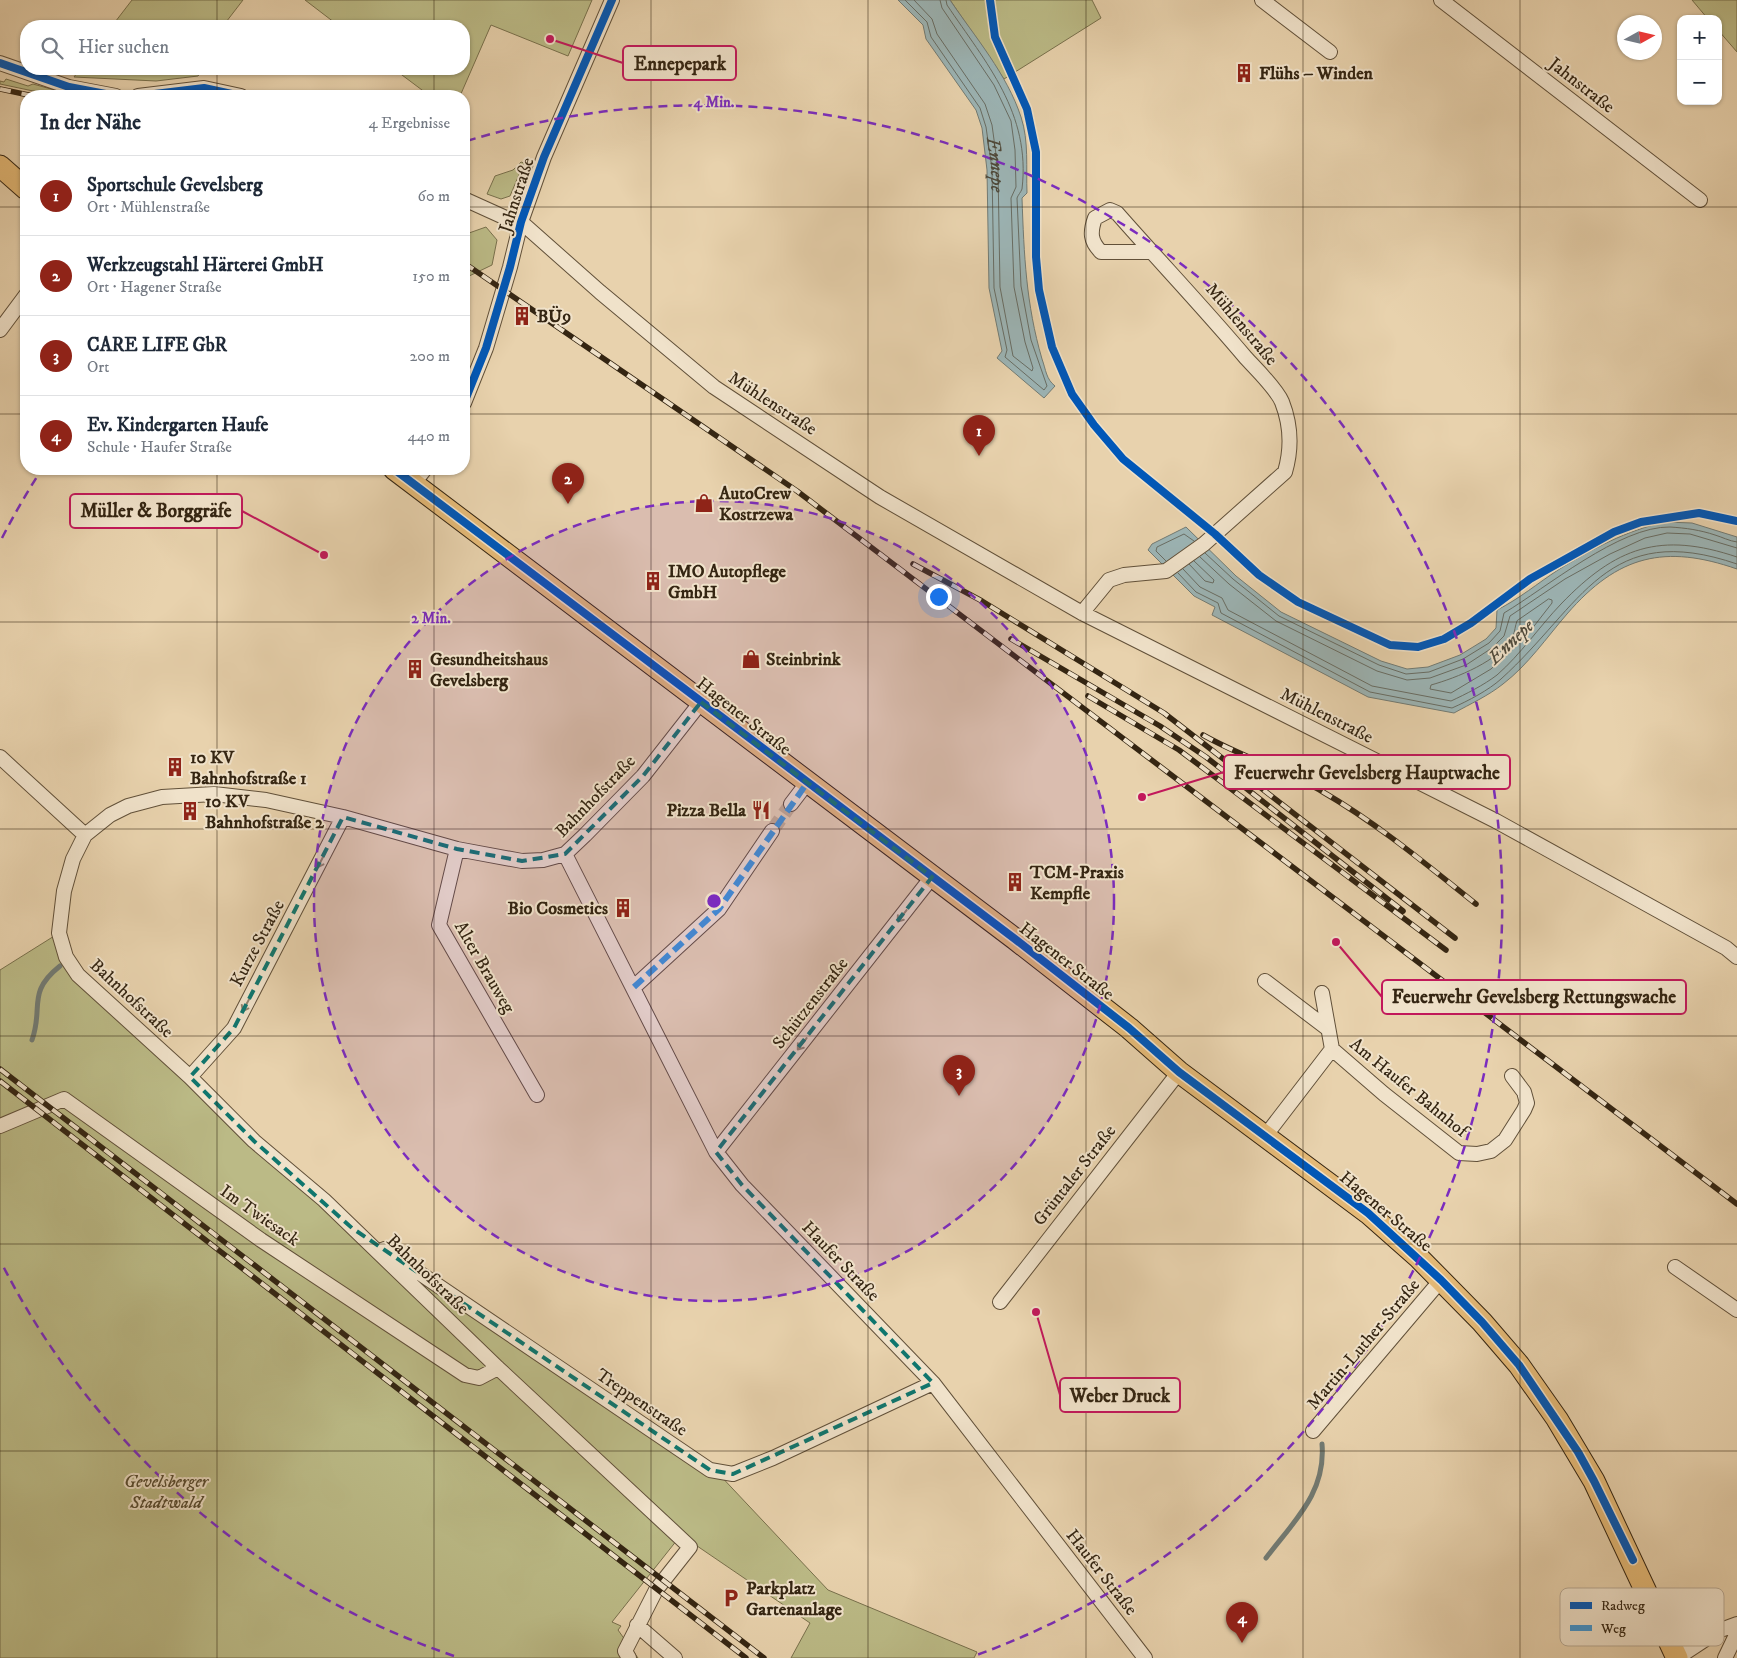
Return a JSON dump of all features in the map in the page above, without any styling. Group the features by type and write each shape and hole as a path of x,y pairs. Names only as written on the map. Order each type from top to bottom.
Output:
{"main road":[{"path":"0,166 20,184"},
{"name":"Hagener Straße","path":"420,476 701,702 1129,1028 1178,1072 1266,1135 1368,1213 1442,1280 1519,1365 1578,1452 1611,1514 1645,1588"},
{"name":"Hagener Straße","path":"1672,1646 1678,1658"}],"street":[{"name":"Jahnstraße","path":"470,388 498,312 521,222 548,148 612,0"},
{"path":"1262,0 1330,52"},
{"name":"Jahnstraße","path":"1441,0 1700,200"},
{"path":"0,63 20,70"},
{"path":"34,75 69,87 85,90"},
{"path":"185,90 204,88 213,90"},
{"name":"Mühlenstraße","path":"470,202 508,219 521,222 600,292 714,387 880,496 1082,613 1496,821 1726,948 1737,957"},
{"name":"Mühlenstraße","path":"1082,613 1109,580 1124,575 1166,571 1204,544 1285,472 1290,456 1289,428 1281,400 1190,292 1151,252"},
{"path":"0,330 20,303"},
{"name":"Bahnhofstraße","path":"637,1625 656,1590 690,1547 498,1368 324,1200 254,1141 190,1077 78,975 66,957 59,933 61,904 73,858 85,834 110,815 128,806 162,798 214,794 266,800 343,818 456,849 522,860 543,860 565,854 643,776 701,702"},
{"path":"0,756 85,834"},
{"path":"791,804 807,783"},
{"name":"Kurze Straße","path":"190,1077 234,1028 343,818"},
{"path":"634,987 719,909 772,832"},
{"name":"Alter Brauweg","path":"456,849 439,925 537,1095"},
{"name":"Haufer Straße","path":"565,854 716,1152 742,1185 933,1383 1146,1658"},
{"name":"Schützenstraße","path":"716,1152 932,877"},
{"path":"1265,981 1328,1029"},
{"name":"Am Haufer Bahnhof","path":"1322,993 1332,1050 1459,1153 1477,1154 1491,1151 1505,1140 1524,1110 1526,1103 1524,1092 1512,1076"},
{"name":"Am Haufer Bahnhof","path":"1266,1135 1332,1050"},
{"name":"Grüntaler Straße","path":"1000,1302 1178,1072"},
{"name":"Im Twiesack","path":"0,1126 64,1099 261,1240 465,1375 479,1378 498,1368"},
{"name":"Treppenstraße","path":"352,1228 710,1470 733,1474 774,1458 933,1383"},
{"path":"1675,1266 1737,1310"},
{"name":"Martin-Luther-Straße","path":"1313,1431 1442,1280"},
{"path":"1724,1629 1737,1624"},
{"path":"629,1658 625,1651 637,1625 675,1658"},
{"path":"1723,1655 1737,1633"},
{"path":"1678,1658 1696,1646"}],"highlighted area":[{"path":"701,702 932,877 716,1152 742,1185 933,1383 733,1474 710,1470 352,1228 254,1141 190,1077 234,1028 343,817 457,849 522,861 565,854 643,776"}],"green space":[{"path":"132,0 243,0 228,20 117,20"},
{"path":"305,0 592,0 568,56 491,25 470,73 470,20 331,20"},
{"path":"950,0 1092,0 1101,18 1004,79"},
{"path":"1692,0 1737,0 1737,52 1722,35 1722,15 1705,15"},
{"path":"76,75 199,75 156,81 74,77"},
{"path":"402,75 469,75 463,90 422,90"},
{"path":"6,79 28,86 33,84 54,90 28,90 0,84 0,81 4,82"},
{"path":"521,162 524,163 510,196 501,199 487,194 495,176 513,170"},
{"path":"486,227 497,240 492,265 470,276 470,233"},
{"name":"Gevelsberger Stadtwald","path":"59,933 66,957 352,1228 716,1471 828,1590 977,1652 974,1658 791,1658 810,1623 681,1535 612,1622 621,1626 618,1630 638,1658 0,1658 0,970"}],"water":[{"name":"Ennepe","path":"898,0 950,0 999,71 1008,86 1021,117 1024,126 1027,155 1027,193 1022,198 1029,299 1042,359 1048,377 1055,386 1044,398 997,358 1002,351 989,288 987,170 982,128 976,110 926,39 923,25"},
{"name":"Ennepe","path":"1666,522 1692,523 1737,537 1737,569 1711,561 1687,557 1665,557 1644,560 1624,567 1586,594 1529,660 1503,684 1454,713 1368,697 1212,615 1215,607 1194,596 1148,550 1152,544 1186,527 1236,576 1281,612 1381,661 1407,669 1428,667 1460,655 1486,639 1496,628 1497,610 1558,570 1610,541 1637,530"}],"waterway":[{"path":"32,1040 37,1018 39,993 43,984 60,966"},
{"path":"1266,1558 1297,1519 1313,1492 1319,1477 1322,1461 1322,1444"}],"tunnel":[{"path":"772,831 791,804"}],"railway":[{"path":"0,89 20,93"},
{"path":"470,267 797,491 1737,1204"},
{"path":"913,564 982,601 1164,713 1455,938"},
{"path":"1011,639 1160,726 1206,757 1403,911"},
{"path":"1088,696 1179,750 1446,950"},
{"path":"1203,735 1309,784 1343,804 1402,845 1476,904"},
{"path":"0,1069 764,1658"},
{"path":"0,1081 746,1658"}],"marked path":[{"path":"634,987 719,909 807,783"}],"cycle path":[{"path":"470,388 486,348 521,222 544,157 612,0"},
{"path":"990,0 995,37 1027,109 1036,152 1036,257 1039,290 1052,347 1072,394 1094,425 1123,459 1215,534 1259,575 1298,602 1390,645 1418,647 1444,639 1471,623 1530,579 1614,532 1641,522 1699,513 1737,521"},
{"path":"0,63 20,70"},
{"path":"34,75 69,87 85,90"},
{"path":"188,90 204,88 213,90"},
{"path":"402,475 1015,939 1129,1028 1179,1072 1368,1213 1441,1280 1482,1322 1519,1365 1578,1452 1633,1560"}],"place":[{"name":"Ennepepark","path":"550,39"},
{"name":"Flühs – Winden","path":"1244,73"},
{"name":"BÜ9","path":"522,316"},
{"name":"Sportschule Gevelsberg","path":"979,456"},
{"name":"AutoCrew Kostrzewa","path":"704,503"},
{"name":"Werkzeugstahl Härterei GmbH","path":"568,504"},
{"name":"Müller & Borggräfe","path":"324,555"},
{"name":"IMO Autopflege GmbH","path":"653,581"},
{"name":"Steinbrink","path":"751,659"},
{"name":"Gesundheitshaus Gevelsberg","path":"415,669"},
{"name":"10 KV Bahnhofstraße 1","path":"175,767"},
{"name":"Feuerwehr Gevelsberg Hauptwache","path":"1142,797"},
{"name":"Pizza Bella","path":"761,810"},
{"name":"10 KV Bahnhofstraße 2","path":"190,811"},
{"name":"TCM-Praxis Kempfle","path":"1015,882"},
{"name":"Bio Cosmetics","path":"623,908"},
{"name":"Feuerwehr Gevelsberg Rettungswache","path":"1336,942"},
{"name":"CARE LIFE GbR","path":"959,1096"},
{"name":"Weber Druck","path":"1036,1312"},
{"name":"Parkplatz Gartenanlage","path":"731,1598"},
{"name":"Ev. Kindergarten Haufe","path":"1242,1643"}]}
